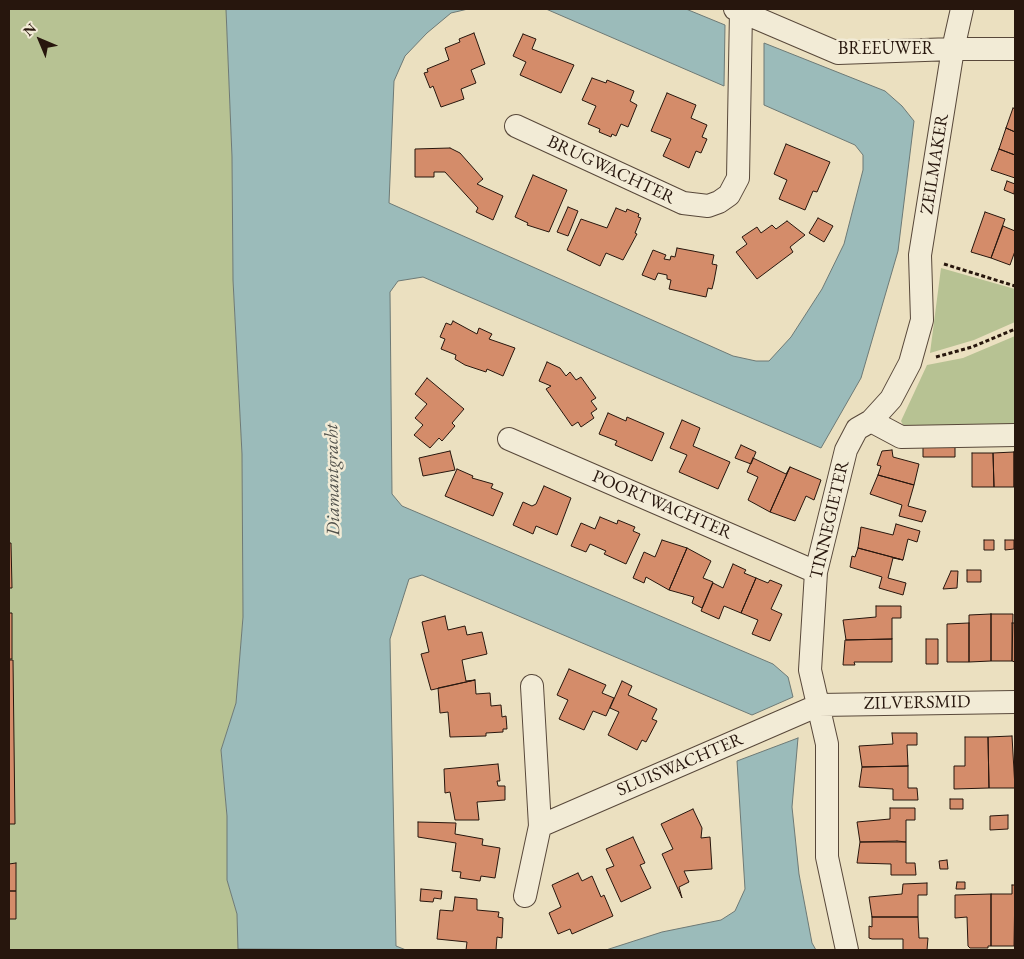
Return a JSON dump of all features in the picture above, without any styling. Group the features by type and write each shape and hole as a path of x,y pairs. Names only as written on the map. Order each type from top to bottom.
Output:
{"street":[{"name":"ZEILMAKER","path":"922,320 920,256 953,49 962,9"},
{"name":"BREEUWER","path":"738,10 838,53 1015,49"},
{"name":"BRUGWACHTER","path":"516,126 683,203 708,206 719,202 729,195 738,178 738,10"},
{"name":"TINNEGIETER","path":"847,950 827,857 827,744 810,670 816,572 846,450 857,430 872,421 891,399 910,364 922,320"},
{"path":"872,421 901,437 1015,435"},
{"name":"POORTWACHTER","path":"509,439 816,572"},
{"path":"525,896 540,826 532,686"},
{"name":"ZILVERSMID","path":"819,705 1015,702"},
{"name":"SLUISWACHTER","path":"540,826 819,705"}],"path":[{"path":"920,256 1015,286"},
{"path":"910,364 972,347 1015,329"}],"green space":[{"path":"9,9 226,9 232,157 233,280 242,454 243,617 236,703 221,750 227,816 227,880 237,914 239,950 9,950"},
{"path":"941,268 1015,289 1015,322 974,340 930,353"},
{"path":"1015,336 1015,425 903,425 901,421 927,365 963,358"}],"water":[{"name":"Diamantgracht","path":"226,9 468,9 451,13 427,33 405,56 394,81 389,203 733,356 756,361 769,361 791,337 822,289 844,244 863,170 863,155 855,145 764,105 764,43 885,91 902,106 914,121 898,251 861,378 821,448 423,277 398,281 390,292 392,494 402,506 773,664 788,677 793,697 752,715 422,575 409,579 390,639 396,946 406,950 238,949 237,914 227,880 227,816 221,750 236,703 243,617 242,454 233,280 232,157"},
{"path":"546,9 686,9 725,25 724,86"},
{"path":"798,738 792,807 799,874 812,943 816,950 606,950 662,932 721,920 735,911 745,889 737,761"}],"building":[{"path":"474,33 485,64 471,70 476,83 461,89 464,99 441,107 433,86 430,88 424,73 428,72 427,69 449,60 445,48 460,42 459,39"},
{"path":"523,34 536,39 532,49 574,65 561,93 520,75 526,62 513,56"},
{"path":"592,78 606,83 607,80 634,91 630,101 637,105 628,127 621,124 616,136 612,134 611,137 599,132 600,129 588,124 596,106 582,100"},
{"path":"667,93 696,105 691,118 707,125 702,137 707,139 701,153 696,151 689,168 663,156 671,139 651,131"},
{"path":"1013,108 1015,109 1015,132 1006,128"},
{"path":"1006,128 1015,132 1015,155 999,149"},
{"path":"786,144 830,162 817,192 813,191 805,210 779,199 787,180 774,174"},
{"path":"450,148 460,153 483,179 477,184 503,196 493,220 476,212 478,208 445,172 434,172 434,177 415,177 415,149"},
{"path":"999,149 1015,155 1015,178 991,170"},
{"path":"533,175 567,190 549,232 527,225 528,223 515,217"},
{"path":"1007,181 1015,184 1014,194 1004,190"},
{"path":"568,207 578,211 568,236 557,232"},
{"path":"616,208 626,212 627,209 639,214 638,217 641,218 635,233 637,234 623,260 606,253 600,266 567,250 581,219 607,228"},
{"path":"985,212 1005,219 991,258 971,252"},
{"path":"818,218 833,226 824,242 809,233"},
{"path":"787,221 805,235 790,247 793,252 757,279 736,252 747,244 742,237 757,227 761,233 772,225 776,229"},
{"path":"1003,226 1015,231 1015,251 1010,265 991,258"},
{"path":"677,248 714,255 712,264 717,265 714,281 712,289 708,288 706,297 669,289 671,280 667,279 667,275 658,273 655,280 642,275 653,250 666,255 664,259 670,260 671,256 675,257"},
{"path":"453,321 477,334 479,328 492,334 489,339 515,348 503,376 487,369 486,372 465,365 455,359 456,355 441,349 445,339 440,337 446,323 451,325"},
{"path":"547,362 560,368 566,376 570,372 576,380 581,377 596,398 591,401 597,409 591,413 594,418 581,427 578,422 572,426 546,389 551,386 539,381"},
{"path":"427,378 464,409 452,423 455,426 442,441 439,438 430,448 414,435 423,425 415,418 427,404 415,394"},
{"path":"608,413 626,421 627,417 664,433 652,461 615,445 617,441 599,434"},
{"path":"682,420 700,428 693,446 730,462 718,489 679,472 687,455 670,448"},
{"path":"923,440 955,440 955,457 923,457"},
{"path":"741,445 756,452 751,464 735,458"},
{"path":"892,450 893,457 919,464 914,485 878,475 881,466 877,465 882,451"},
{"path":"450,451 455,470 423,476 419,458"},
{"path":"1014,452 1014,487 994,487 993,453"},
{"path":"1015,452 1015,487 1014,487"},
{"path":"972,453 993,453 994,487 972,487"},
{"path":"753,458 786,474 790,467 770,512 748,500 758,477 747,472"},
{"path":"790,467 821,480 814,500 806,496 795,521 770,512"},
{"path":"457,469 473,476 472,478 493,484 491,488 503,493 493,516 445,496"},
{"path":"878,475 914,485 908,506 926,511 922,522 899,516 902,505 870,494"},
{"path":"544,486 571,498 557,535 536,526 533,534 513,525 523,502 532,506 536,504"},
{"path":"600,517 617,524 618,520 635,527 633,531 640,534 626,564 604,554 606,551 590,544 586,552 571,546 581,523 595,529"},
{"path":"896,524 920,531 917,542 908,539 903,560 858,548 861,527 893,535"},
{"path":"662,540 687,548 669,590 646,577 644,583 633,578 644,552 655,557"},
{"path":"984,540 994,540 994,550 984,550"},
{"path":"1005,540 1014,540 1014,549 1005,550"},
{"path":"9,543 11,543 12,588 9,588"},
{"path":"687,548 711,561 703,578 713,582 702,608 692,603 694,597 669,590"},
{"path":"858,548 903,560 893,558 888,578 906,583 903,595 879,588 882,577 850,567 852,556 855,557"},
{"path":"733,564 746,570 744,573 756,578 741,613 724,606 719,619 701,611 713,583 723,588"},
{"path":"967,570 981,570 981,582 967,582"},
{"path":"951,571 958,571 957,588 943,589"},
{"path":"756,578 768,583 770,580 782,585 771,609 782,614 770,641 752,634 758,620 741,613"},
{"path":"876,606 901,606 901,618 892,618 892,639 846,640 843,620 876,617"},
{"path":"9,613 12,613 12,659 9,659"},
{"path":"991,614 991,661 969,662 969,615"},
{"path":"991,614 1013,614 1012,661 991,661"},
{"path":"445,616 448,630 465,626 467,635 482,632 487,654 462,660 466,681 475,680 431,690 421,654 429,652 422,622"},
{"path":"969,623 969,662 947,662 947,624"},
{"path":"1012,623 1015,623 1015,662 1012,661"},
{"path":"892,639 892,662 854,662 855,665 843,665 845,640"},
{"path":"926,639 938,639 938,664 926,664"},
{"path":"9,660 13,660 15,824 9,824"},
{"path":"569,669 606,685 602,693 614,698 606,716 593,711 584,730 559,719 568,700 557,695"},
{"path":"475,680 476,694 490,693 491,706 501,705 502,717 506,716 507,729 503,729 503,732 486,733 486,736 450,737 448,712 440,713 438,688"},
{"path":"622,681 632,686 628,695 657,709 652,719 657,721 646,742 642,740 637,750 608,735 619,712 610,708"},
{"path":"892,733 917,733 917,745 907,745 908,766 862,767 859,746 893,744"},
{"path":"1012,736 1015,788 989,788 988,737"},
{"path":"965,737 988,737 989,788 954,789 954,766 965,766"},
{"path":"498,764 500,781 497,781 498,786 505,786 505,800 477,802 479,820 455,820 450,792 445,793 444,769"},
{"path":"908,766 908,788 917,788 918,800 893,800 893,789 859,787 862,767"},
{"path":"950,799 963,799 963,809 950,809"},
{"path":"890,808 915,808 915,820 906,820 906,842 860,842 857,822 890,819"},
{"path":"693,809 702,828 701,838 710,837 712,869 684,871 689,882 679,887 682,898 662,854 673,849 661,824"},
{"path":"1008,815 1008,829 990,830 990,816"},
{"path":"418,822 456,823 455,834 483,839 482,845 500,848 495,878 481,876 480,881 460,878 461,872 452,871 456,843 418,837"},
{"path":"633,837 645,863 640,865 651,888 621,902 606,869 614,866 606,849"},
{"path":"860,842 906,842 906,863 915,863 916,875 891,875 891,864 857,863"},
{"path":"947,860 948,869 940,869 939,861"},
{"path":"16,863 16,891 9,891 9,864"},
{"path":"578,873 582,881 592,876 601,897 604,895 613,916 572,934 570,929 558,934 549,913 561,907 552,885"},
{"path":"957,882 965,882 965,889 956,889"},
{"path":"927,883 927,895 918,895 918,917 872,917 869,897 902,894 903,884"},
{"path":"1012,885 1015,885 1014,946 991,946 991,894 1012,894"},
{"path":"421,889 442,891 441,899 434,898 433,902 420,901"},
{"path":"9,891 16,891 16,919 9,919"},
{"path":"991,894 991,946 988,946 988,948 970,948 968,946 967,917 955,918 955,895"},
{"path":"455,897 477,899 477,910 499,912 498,917 503,918 502,938 497,937 496,950 466,950 467,942 437,939 440,910 453,911"},
{"path":"872,917 918,917 919,938 928,938 927,950 903,950 903,939 869,938 869,926 872,927"}]}
